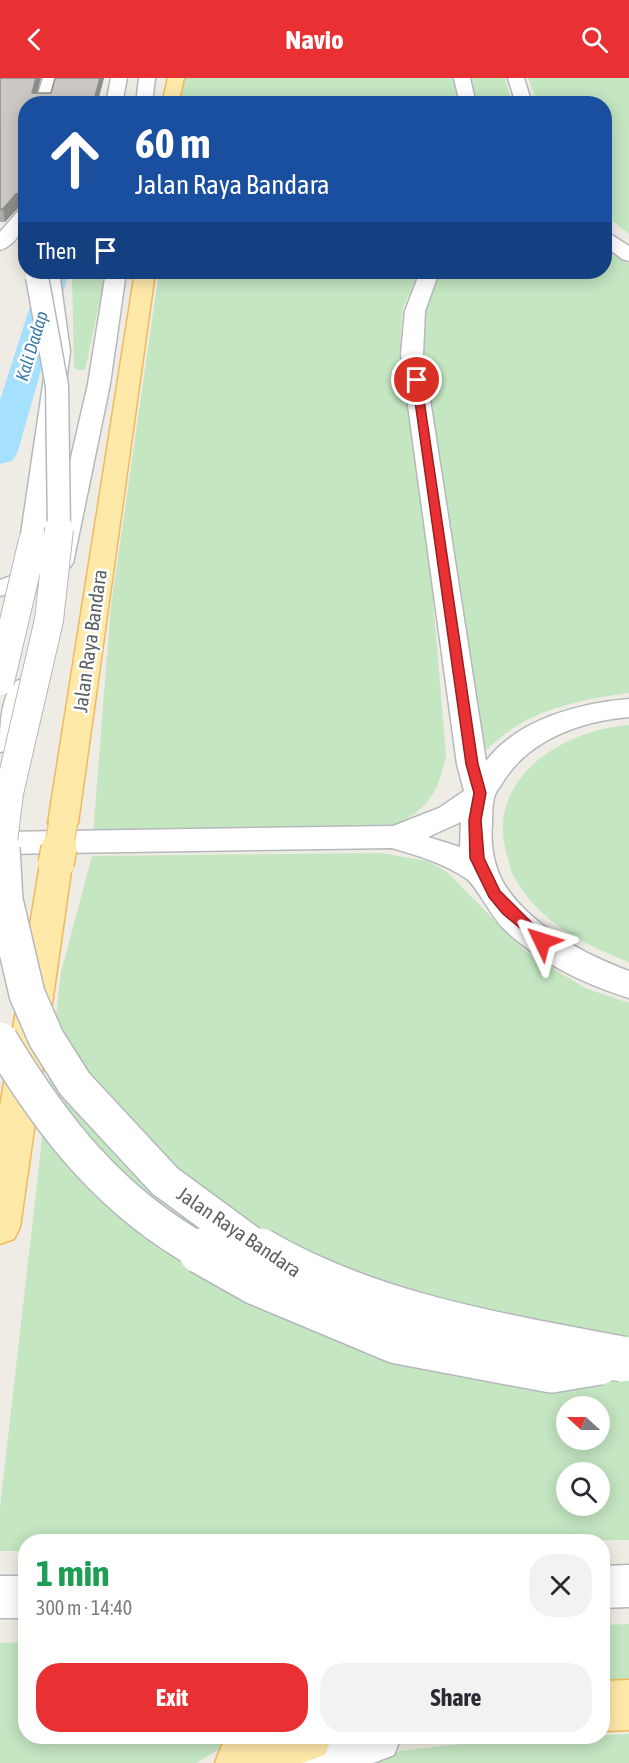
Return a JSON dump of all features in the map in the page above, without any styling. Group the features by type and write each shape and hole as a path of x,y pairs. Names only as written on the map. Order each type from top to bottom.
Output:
{"main road":[{"path":"172,96 176,78"},
{"name":"Jalan Raya Bandara","path":"0,1227 57,864 144,279"},
{"path":"610,1706 629,1705"},
{"path":"240,1763 280,1744"}],"street":[{"path":"45,96 51,78"},
{"path":"116,96 119,78"},
{"path":"145,96 147,78"},
{"path":"462,78 466,96"},
{"path":"516,78 522,96"},
{"path":"0,244 18,223"},
{"path":"612,230 629,242"},
{"path":"612,242 629,255"},
{"name":"Jalan Raya Bandara","path":"37,279 57,386 61,515 49,620 9,793 2,852 5,900 15,948 27,994 46,1038 75,1084 165,1181 256,1249 302,1276 427,1318 505,1337 625,1359"},
{"path":"0,681 33,541 59,351 50,279"},
{"name":"Jalan Raya Bandara","path":"0,743 16,716 63,552 99,384 115,279"},
{"path":"426,279 415,311 412,354 472,764 480,793 475,840 477,858 494,894 508,911 542,941 580,966 629,985"},
{"path":"6,587 38,573 63,552"},
{"path":"0,843 393,837 418,830 446,817 480,793 502,760 543,731 590,714 629,708"},
{"path":"393,837 456,857 484,875"},
{"path":"0,1040 37,1101 99,1175 139,1210 187,1244 256,1281 397,1341 550,1371 625,1359"},
{"path":"610,1587 629,1586"},
{"path":"0,1597 18,1597"},
{"path":"301,1763 356,1744"}],"green space":[{"path":"184,78 455,78 459,96 181,96"},
{"path":"467,78 505,78 510,96 471,96"},
{"path":"528,78 629,78 629,234 612,221 612,96 535,96"},
{"path":"612,250 629,264 629,693 591,699 535,716 518,725 488,749 475,745 420,346 422,313 434,279 612,279"},
{"path":"72,279 104,279 85,370 77,370 74,367"},
{"path":"158,279 416,279 403,308 400,343 430,562 446,756 436,787 422,808 401,822 371,835 93,834 111,606"},
{"path":"629,725 629,962 595,948 564,930 536,906 524,893 513,874 507,855 503,828 507,803 518,782 534,763 555,748 578,737 604,729"},
{"path":"381,853 427,861 446,871 526,952 585,988 629,1003 629,1540 610,1540 610,1534 18,1534 18,1551 0,1551 0,1508 61,972 92,856"},
{"path":"629,1624 629,1686 610,1687 610,1625"},
{"path":"18,1642 18,1744 227,1744 196,1763 0,1763 0,1643"},
{"path":"629,1734 629,1763 327,1763 364,1756 465,1744 610,1744 610,1735"}],"building":[{"path":"0,78 36,78 32,93 51,93 55,78 100,78 95,96 18,96 18,194 3,209 0,209"}],"waterway":[{"name":"Kali Dadap","path":"0,454 53,279"}],"route":[{"path":"417,380 472,764 480,793 475,820 477,858 494,894 508,911 542,941"}]}
